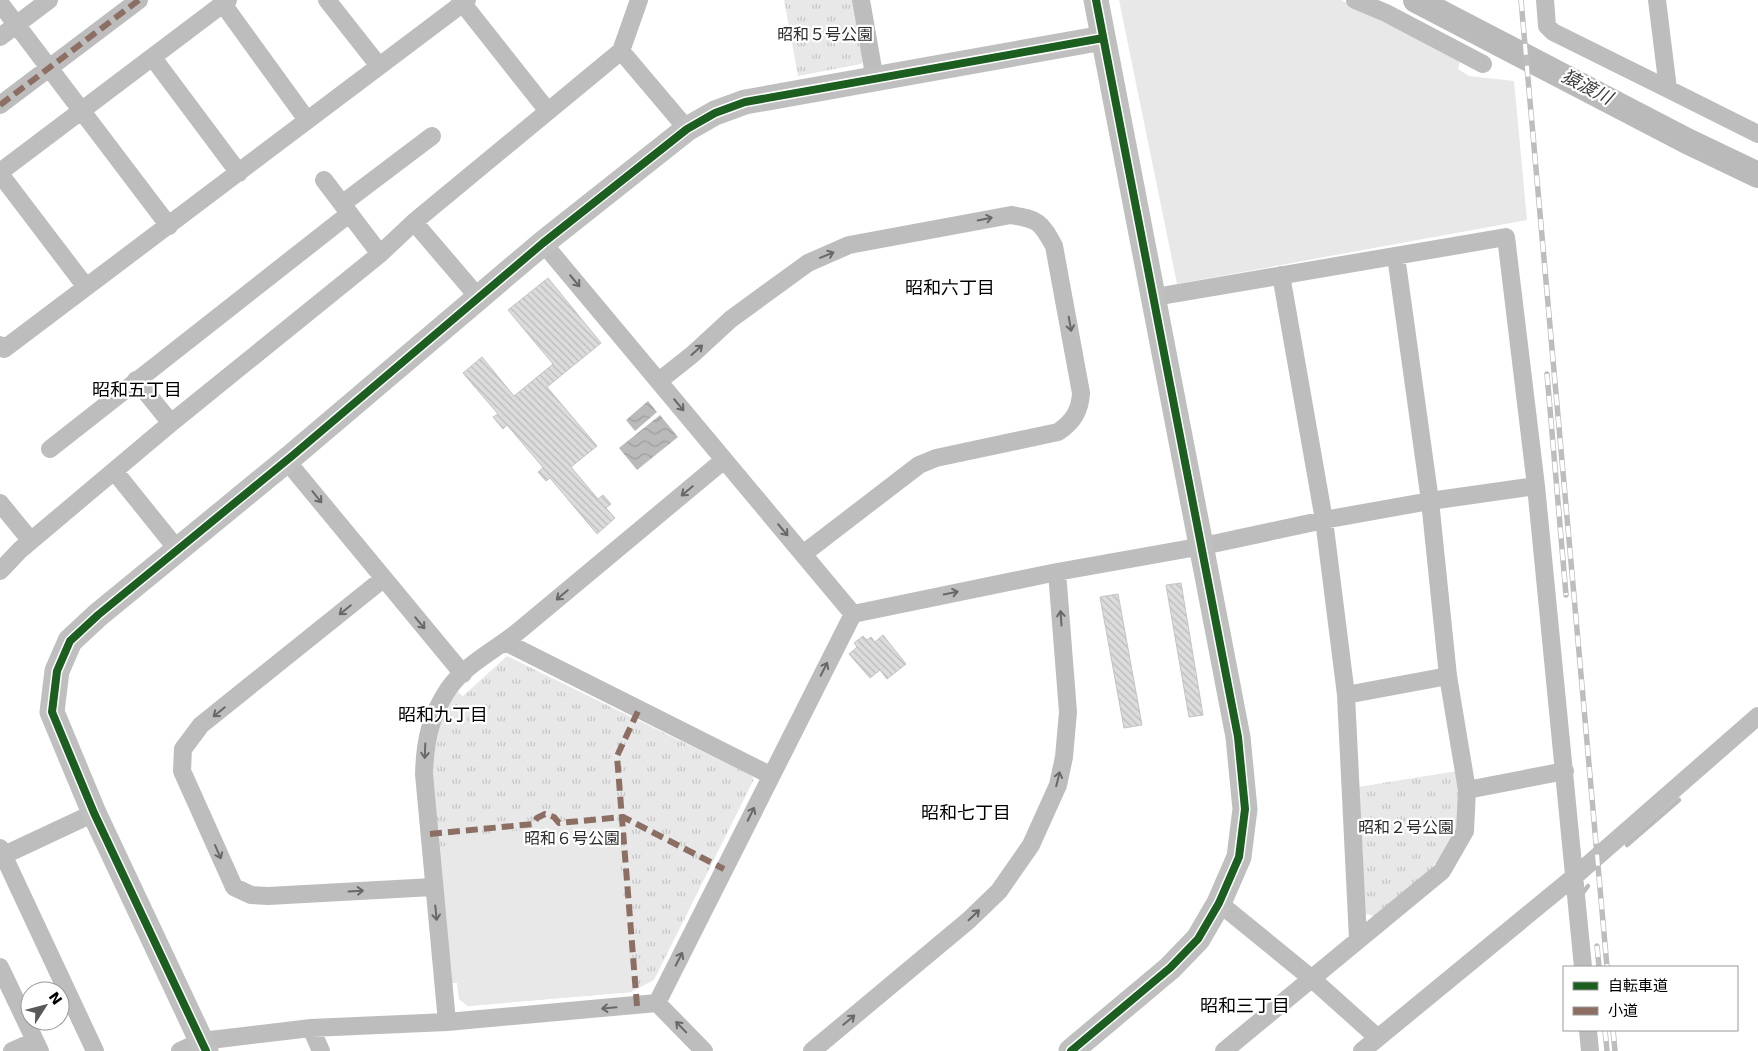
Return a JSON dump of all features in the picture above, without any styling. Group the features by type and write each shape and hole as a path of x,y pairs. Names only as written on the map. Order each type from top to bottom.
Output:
{"street":[{"path":"0,37 49,0"},
{"path":"0,104 139,0"},
{"path":"328,0 379,66"},
{"path":"0,571 26,546 171,422 380,254 414,222 621,50 639,0"},
{"path":"861,0 876,80"},
{"path":"1071,1051 1170,968 1198,939 1219,903 1239,857 1245,809 1238,738 1203,546 1096,0"},
{"path":"1355,0 1386,13 1483,64"},
{"path":"1545,0 1547,26 1553,32 1758,134"},
{"path":"1657,0 1668,89"},
{"path":"0,345 4,350 240,173 463,1 547,110"},
{"path":"86,287 0,173 154,58 225,2 307,120"},
{"path":"0,3 169,226"},
{"path":"657,1003 447,1022 311,1028 196,1048 52,712 57,671 70,641 98,614 286,460 543,243 687,129 715,113 745,102 1102,38"},
{"path":"621,50 687,129"},
{"path":"154,58 240,173"},
{"path":"50,449 346,209 432,136"},
{"path":"324,180 380,254"},
{"path":"659,381 693,354 731,319 780,282 808,263 849,245 1011,215 1031,218 1044,229 1054,246 1081,393 1080,406 1070,424 1050,434 936,458 919,465 803,554"},
{"path":"414,222 478,297"},
{"path":"1155,297 1506,236 1536,486 1583,966"},
{"path":"543,243 853,614"},
{"path":"1224,1051 1442,870 1465,831 1467,790 1448,676 1430,501 1396,256"},
{"path":"1281,275 1324,520 1346,695 1358,939"},
{"path":"136,380 171,422"},
{"path":"286,460 383,580 463,674"},
{"path":"447,1022 424,774 425,741 436,708 450,687 463,674 505,642 724,460"},
{"path":"114,472 177,549"},
{"path":"853,614 1057,572 1203,546 1324,520 1430,501 1536,486"},
{"path":"0,503 26,546"},
{"path":"0,556 26,546"},
{"path":"812,1051 969,920 999,891 1031,845 1058,785 1064,757 1068,712 1057,572"},
{"path":"383,580 201,726 183,749 182,771 234,887 251,895 268,896 433,887"},
{"path":"657,1003 770,775 853,614"},
{"path":"505,642 770,775"},
{"path":"1346,695 1448,676"},
{"path":"1362,1051 1575,876 1758,716"},
{"path":"1467,790 1565,771"},
{"path":"94,813 1,854 95,1051"},
{"path":"1219,903 1311,978 1378,1038"},
{"path":"0,967 38,1046 12,1051"},
{"path":"657,1003 704,1051"},
{"path":"311,1028 321,1051"},
{"path":"1588,1031 1590,1051"}],"green space":[{"name":"昭和５号公園","path":"784,0 854,0 865,60 861,64 798,76"},
{"path":"1119,0 1341,0 1461,58 1458,69 1469,76 1514,81 1527,220 1177,284"},
{"name":"昭和６号公園","path":"507,656 752,776 754,779 654,980 631,992 468,1006 459,999 457,983 448,983 429,775 441,713 455,690 463,696"},
{"name":"昭和２号公園","path":"1457,771 1461,812 1454,838 1446,851 1424,875 1374,916 1362,913 1358,787"},
{"path":"605,822 618,834 631,992 468,1006 459,999 457,983 448,983 436,848 445,848 446,838"}],"water":[{"path":"648,401 657,412 635,431 626,420"},
{"path":"660,415 678,437 637,470 619,448"}],"building":[{"path":"548,278 601,343 547,387 597,446 571,467 598,499 603,495 611,504 606,508 615,518 597,534 550,478 546,481 538,472 543,468 541,465 507,425 503,429 493,417 498,414 463,373 482,357 514,396 553,364 508,310"},
{"path":"1181,583 1203,715 1189,717 1166,585"},
{"path":"1118,594 1142,725 1124,728 1100,597"},
{"path":"883,635 906,664 887,679 880,670 870,678 849,654 857,647 854,643 863,636 867,640 871,637 875,642"}],"waterway":[{"name":"猿渡川","path":"1416,0 1687,141 1758,175"},
{"path":"1627,845 1679,800"},
{"path":"1582,894 1588,886"}],"railway":[{"path":"1521,0 1607,966"},
{"path":"1547,374 1566,595"},
{"path":"1597,946 1599,966"},
{"path":"1605,1031 1607,1051"},
{"path":"1613,1031 1615,1051"}],"marked path":[{"path":"0,105 139,0"},
{"path":"637,1006 617,756 639,709"},
{"path":"430,834 533,824 537,818 545,814 554,817 559,823 623,817 724,869"}],"cycle path":[{"path":"1071,1051 1170,968 1198,939 1219,903 1239,857 1245,809 1238,737 1096,0"},
{"path":"206,1051 94,813 52,712 57,671 70,641 98,615 292,456 543,243 687,129 715,113 745,102 1103,38"}],"district":[{"name":"昭和六丁目","path":"950,288"},
{"name":"昭和五丁目","path":"137,390"},
{"name":"昭和九丁目","path":"443,715"},
{"name":"昭和七丁目","path":"966,813"},
{"name":"昭和三丁目","path":"1245,1006"}]}
